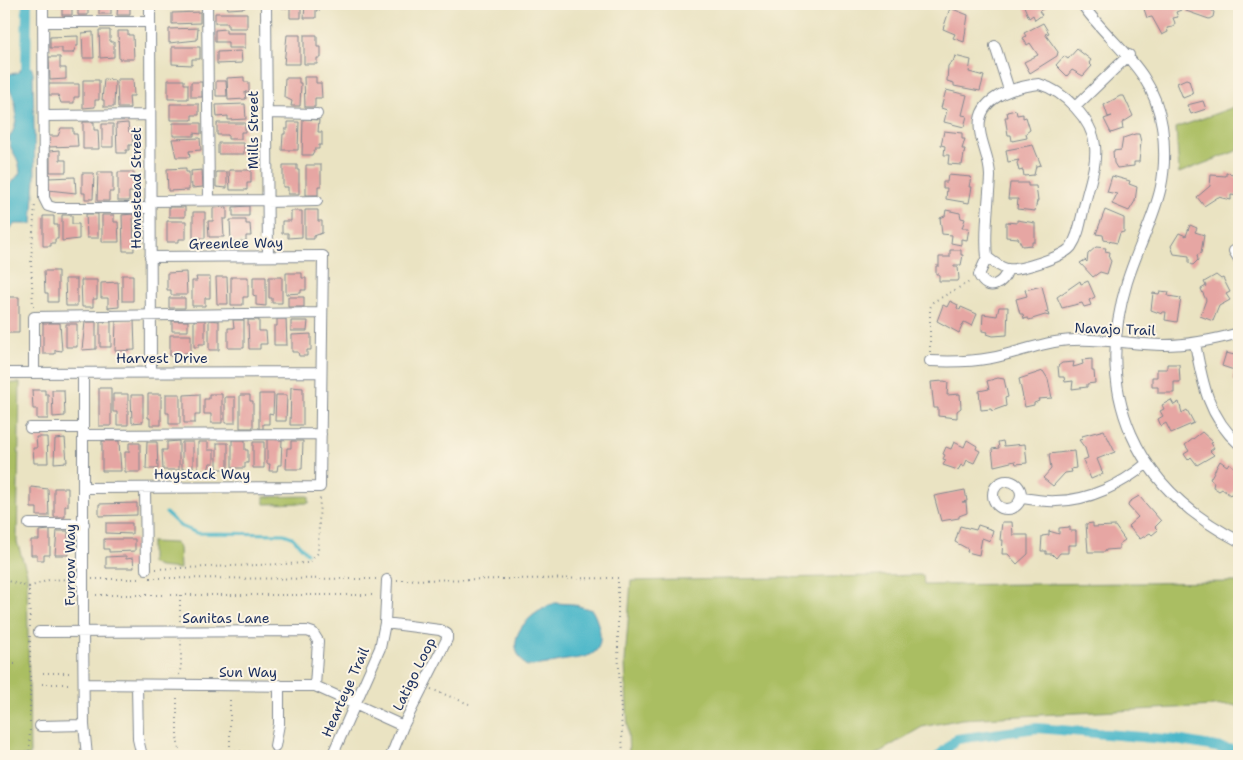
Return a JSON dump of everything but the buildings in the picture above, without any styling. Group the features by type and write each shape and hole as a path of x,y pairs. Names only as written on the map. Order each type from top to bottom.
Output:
{"street":[{"path":"43,4 44,198 48,206 56,208 150,205 209,200 317,201"},
{"name":"Homestead Street","path":"150,4 151,372"},
{"path":"208,4 209,200"},
{"name":"Mills Street","path":"266,4 268,256"},
{"path":"1082,4 1091,17 1129,55 1145,79 1156,103 1162,124 1165,154 1159,199 1128,280 1120,310 1115,340 1118,394 1129,427 1146,464 1183,505 1208,524 1239,541"},
{"path":"43,22 150,22"},
{"path":"995,46 1009,90"},
{"path":"1075,107 1129,55"},
{"path":"987,257 997,265 1008,269 1060,256 1070,248 1077,235 1094,163 1095,146 1092,134 1075,107 1052,88 1039,84 1009,90 994,98 985,107 980,118 980,130 990,174 985,242 987,257 979,275 982,282 989,286 997,286 1005,279 1008,269"},
{"path":"267,112 317,114"},
{"path":"44,116 150,115"},
{"name":"Greenlee Way","path":"150,258 323,256 322,313"},
{"path":"34,373 34,317 322,313 320,487"},
{"name":"Navajo Trail","path":"930,361 965,362 983,360 1038,345 1072,340 1115,340 1164,345 1195,343 1239,333"},
{"path":"1195,343 1203,388 1208,401 1220,421 1239,444"},
{"name":"Harvest Drive","path":"4,373 321,372"},
{"name":"Furrow Way","path":"83,373 83,632 84,725 87,756"},
{"path":"30,428 83,432 321,434"},
{"path":"1021,498 1056,502 1074,500 1115,485 1146,464"},
{"name":"Haystack Way","path":"84,488 320,487"},
{"path":"145,488 150,569"},
{"path":"29,524 84,524"},
{"name":"Hearteye Trail","path":"332,756 377,659 385,623 386,580"},
{"name":"Latigo Loop","path":"385,623 440,630 446,634 446,643 403,726 392,756"},
{"name":"Sanitas Lane","path":"39,632 307,631 313,633 318,642 315,686"},
{"name":"Sun Way","path":"84,684 315,686 403,726"},
{"path":"137,685 138,739 142,756"},
{"path":"274,751 279,724 279,685"},
{"path":"40,726 84,725"}],"path":[{"path":"930,361 930,308 933,302 979,275"},
{"path":"150,569 309,563 318,554 320,487"},
{"path":"4,580 29,587 29,756"},
{"path":"96,595 374,595"},
{"path":"4,664 16,664"},
{"path":"42,673 72,673"},
{"path":"42,684 71,684"},
{"path":"425,686 469,704"},
{"path":"177,698 177,737 180,756"},
{"path":"230,698 230,756"},
{"path":"230,750 274,751"}],"green space":[{"path":"1239,53 1239,150 1179,173 1176,128 1234,107"},
{"path":"4,383 20,383 17,542 27,573 30,756 4,756"},
{"path":"309,496 309,503 264,504 264,497"},
{"path":"151,542 175,543 179,547 180,569 159,567 151,563"},
{"path":"923,575 924,585 1239,582 1239,707 1233,705 962,719 922,727 873,756 629,756 625,662 631,581"}],"water":[{"path":"26,64 31,67 33,72 35,179 32,224 15,224 4,235 4,218 8,214 7,190 20,173 18,161 11,148 9,138 15,124 15,103 6,82 9,74 17,73"},
{"path":"555,603 572,604 592,610 600,634 598,647 590,655 543,665 526,666 519,656 516,646 521,628 536,613"}],"waterway":[{"path":"26,75 27,4"},
{"path":"166,513 180,526 197,533 284,534 292,537 307,553"},
{"path":"939,756 957,739 1037,728 1176,740 1239,751"}]}
